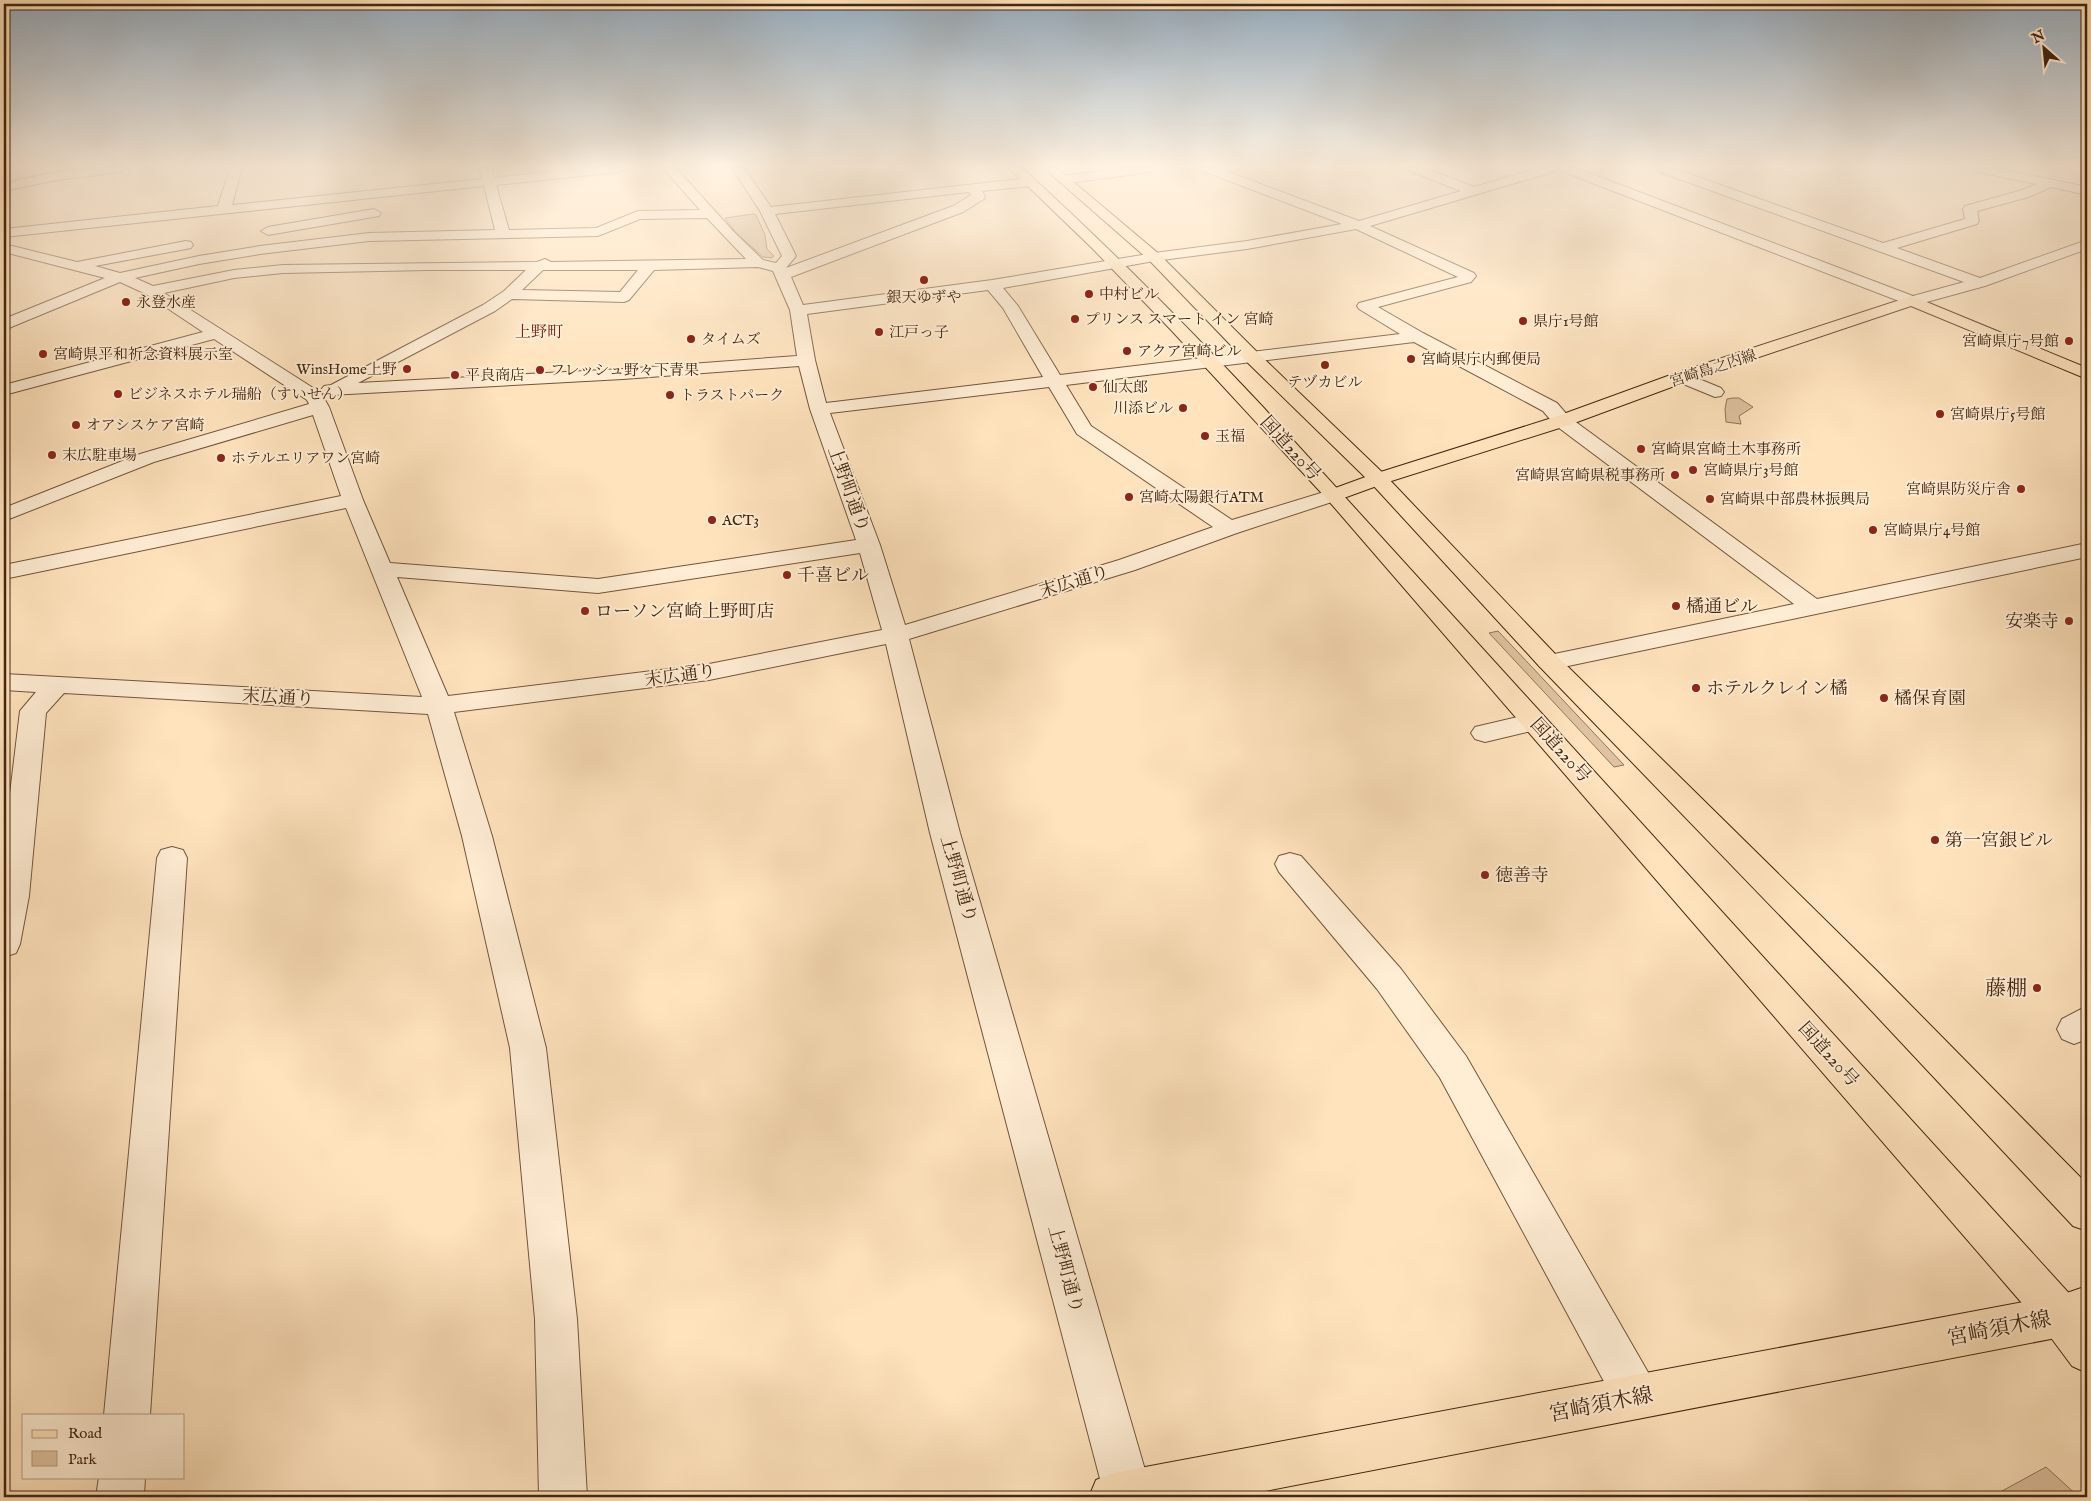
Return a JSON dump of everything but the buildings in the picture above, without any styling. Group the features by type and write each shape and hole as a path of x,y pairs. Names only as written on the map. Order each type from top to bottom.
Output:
{"main road":[{"name":"国道220号","path":"1095,238 1117,264 1212,361 1334,495 1535,722 2074,1311 2087,1351"},
{"name":"国道220号","path":"1128,238 1154,257 1253,358 1378,479 1548,662 1865,981 2087,1212"},
{"path":"1912,301 2087,374"},
{"name":"宮崎島之内線","path":"1334,495 1378,479 1562,421 1682,377 1912,301"},
{"name":"宮崎須木線","path":"1121,1496 2074,1311"}],"street":[{"path":"28,254 28,247 43,238"},
{"path":"5,324 120,277 199,260 358,238"},
{"path":"4,515 147,458 322,398 489,308 509,294 538,267 588,238"},
{"path":"732,238 758,263 781,272 876,238"},
{"path":"780,238 789,256 781,272"},
{"path":"798,310 992,285 1154,257 1286,238"},
{"path":"1386,238 1469,276 1466,279 1365,306 1417,337 1550,406 1562,421 1813,607"},
{"path":"1748,238 1912,301 1980,282 2087,244"},
{"path":"1856,238 1980,282"},
{"path":"1884,248 1916,238"},
{"path":"5,240 28,254 120,277 151,291 322,398 806,360"},
{"path":"72,266 202,242"},
{"path":"151,291 234,274 283,269 429,266 650,266 758,263"},
{"path":"509,294 624,296 650,266"},
{"name":"上野町通り","path":"781,272 798,310 806,360 819,409 869,545 896,635 945,833 1121,1496"},
{"path":"992,285 1010,306 1084,430 1229,528"},
{"path":"4,390 216,333"},
{"path":"819,409 1417,337"},
{"path":"1682,377 1715,392"},
{"path":"322,398 353,500 439,706 476,836 528,1048 556,1319 563,1497"},
{"name":"末広通り","path":"4,682 439,706 710,672 896,635 1127,565 1229,528 1334,495"},
{"path":"4,572 353,500"},
{"path":"383,568 598,586 869,545"},
{"path":"1548,662 2087,550"},
{"path":"4,944 8,898 33,712 56,686"},
{"path":"1485,733 1535,722"},
{"path":"127,1414 172,858"},
{"path":"1290,864 1389,979 1453,1067 1637,1397"},
{"path":"120,1497 122,1478"}],"green space":[{"path":"742,238 765,238 767,249 774,256 772,258 763,257"},
{"path":"1739,398 1753,407 1739,416 1741,424 1726,422 1725,409 1727,399"},
{"path":"1498,631 1624,765 1614,767 1489,633"},
{"path":"2046,1467 2079,1497 1991,1497"}],"place":[{"name":"銀天ゆずや","path":"924,280"},
{"name":"中村ビル","path":"1089,294"},
{"name":"永登水産","path":"126,302"},
{"name":"プリンス スマート イン 宮崎","path":"1075,319"},
{"name":"県庁1号館","path":"1523,321"},
{"name":"江戸っ子","path":"879,332"},
{"name":"タイムズ","path":"691,339"},
{"name":"宮崎県庁7号館","path":"2069,341"},
{"name":"アクア宮崎ビル","path":"1127,351"},
{"name":"宮崎県平和祈念資料展示室","path":"43,354"},
{"name":"宮崎県庁内郵便局","path":"1411,359"},
{"name":"テヅカビル","path":"1325,365"},
{"name":"WinsHome上野","path":"407,369"},
{"name":"フレッシュ野々下青果","path":"540,370"},
{"name":"平良商店","path":"455,375"},
{"name":"仙太郎","path":"1093,387"},
{"name":"ビジネスホテル瑞船（すいせん）","path":"118,394"},
{"name":"トラストパーク","path":"670,395"},
{"name":"川添ビル","path":"1183,408"},
{"name":"宮崎県庁5号館","path":"1940,414"},
{"name":"オアシスケア宮崎","path":"76,425"},
{"name":"玉福","path":"1205,436"},
{"name":"宮崎県宮崎土木事務所","path":"1641,449"},
{"name":"末広駐車場","path":"52,455"},
{"name":"ホテルエリアワン宮崎","path":"221,458"},
{"name":"宮崎県庁3号館","path":"1693,470"},
{"name":"宮崎県宮崎県税事務所","path":"1675,475"},
{"name":"宮崎県防災庁舎","path":"2021,489"},
{"name":"宮崎太陽銀行ATM","path":"1129,497"},
{"name":"宮崎県中部農林振興局","path":"1710,499"},
{"name":"ACT3","path":"712,520"},
{"name":"宮崎県庁4号館","path":"1873,530"},
{"name":"千喜ビル","path":"787,575"},
{"name":"橘通ビル","path":"1676,606"},
{"name":"ローソン宮崎上野町店","path":"585,611"},
{"name":"安楽寺","path":"2069,621"},
{"name":"ホテルクレイン橘","path":"1696,688"},
{"name":"橘保育園","path":"1884,698"},
{"name":"第一宮銀ビル","path":"1935,840"},
{"name":"徳善寺","path":"1485,875"},
{"name":"藤棚","path":"2037,988"}],"district":[{"name":"上野町","path":"539,331"}]}
